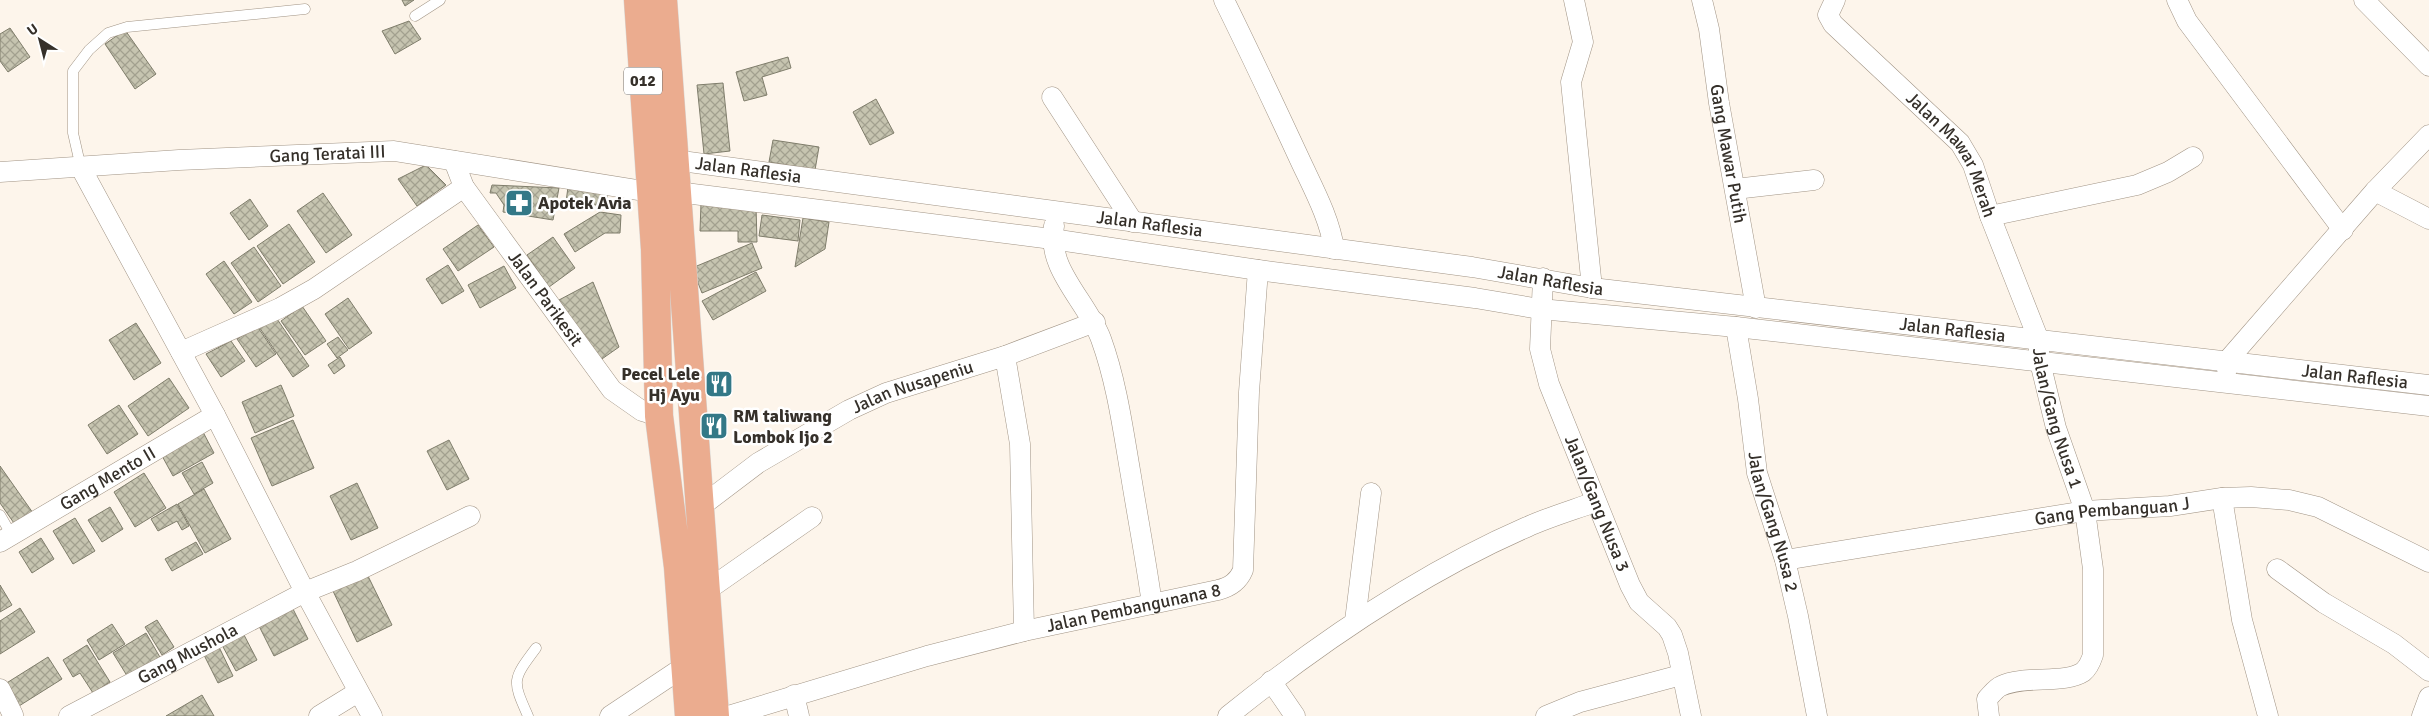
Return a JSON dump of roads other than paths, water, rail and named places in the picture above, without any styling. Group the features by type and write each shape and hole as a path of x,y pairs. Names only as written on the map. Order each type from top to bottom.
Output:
{"main road":[{"name":"012","path":"638,0 664,178"},
{"path":"662,0 664,178 700,513 706,591 694,661 689,716"},
{"path":"664,178 655,249 659,416 678,567 694,661 715,716"},
{"path":"678,567 688,575 697,571 695,531 700,513"}],"street":[{"path":"1224,0 1305,171 1332,233 1334,249"},
{"path":"1574,0 1583,42 1570,82 1592,288"},
{"name":"Gang Mawar Putih","path":"1702,0 1709,29 1719,103 1756,308"},
{"name":"Jalan Mawar Merah","path":"1834,0 1828,15 1834,24 1960,143 1973,165 2039,350"},
{"path":"2177,0 2187,21 2343,230"},
{"path":"2364,0 2429,66"},
{"path":"1052,97 1133,222"},
{"path":"2227,372 2375,191 2429,135"},
{"name":"Gang Teratai III","path":"0,172 79,162 394,151 454,161 664,178"},
{"path":"1990,216 2137,185 2168,172 2193,157"},
{"name":"Jalan Parikesit","path":"454,161 464,187 612,390 630,404 659,416"},
{"path":"79,162 215,415 305,592 372,716"},
{"name":"Jalan Raflesia","path":"664,178 1054,225 1258,270 1540,306 1696,312 1756,308 2039,350 2227,372 2429,406"},
{"name":"Jalan Raflesia","path":"664,178 1054,225 1133,222 1334,249 1592,288 1696,312 1736,327 2039,350"},
{"path":"1735,189 1814,180"},
{"path":"181,352 280,308 314,289 464,187"},
{"path":"2375,191 2429,219"},
{"path":"1054,225 1054,253 1068,280 1095,322 1105,350 1119,404 1152,604"},
{"name":"Jalan Pembangunana 8","path":"728,716 1024,631 1228,588 1240,577 1243,570 1250,392 1258,270"},
{"name":"Jalan/Gang Nusa 3","path":"1543,280 1540,306 1540,349 1549,384 1596,502 1639,602 1667,627 1672,636 1678,653 1690,716"},
{"name":"Jalan Nusapeniu","path":"700,513 758,463 849,410 886,393 1005,356 1095,322"},
{"name":"Jalan/Gang Nusa 2","path":"1736,327 1748,399 1757,473 1785,560 1817,716"},
{"name":"Jalan/Gang Nusa 1","path":"1989,716 1987,700 2000,686 2024,680 2072,676 2084,672 2090,664 2093,655 2093,569 2085,511 2056,428 2039,350"},
{"path":"1005,356 1020,444 1024,631"},
{"name":"Jalan Raflesia","path":"2227,372 2429,385"},
{"name":"Gang Mento II","path":"5,538 215,415"},
{"path":"1355,621 1371,493"},
{"name":"Gang Pembanguan J","path":"1785,560 2085,511 2161,507 2222,498 2251,497 2289,500 2318,507 2429,562"},
{"path":"2222,498 2242,620 2268,716"},
{"path":"1228,716 1272,681 1355,621 1487,546 1529,526 1596,502"},
{"name":"Gang Mushola","path":"69,716 305,592 357,571 470,516"},
{"path":"706,591 812,517"},
{"path":"2278,569 2324,603 2394,644 2429,671"},
{"path":"610,716 694,661"},
{"path":"1546,716 1580,702 1681,675"},
{"path":"1272,681 1295,716"},
{"path":"0,689 10,716"},
{"path":"319,716 358,692"},
{"path":"794,696 799,716"},
{"path":"2422,716 2429,698"}],"lane":[{"path":"415,16 440,0"},
{"path":"79,162 74,140 72,71 89,50 108,33 127,27 305,9"},
{"path":"0,515 5,538"},
{"path":"528,716 517,691 516,679 536,648"}],"place":[{"name":"Apotek Avia","path":"519,203"},
{"name":"Pecel Lele Hj Ayu","path":"719,384"},
{"name":"RM taliwang Lombok Ijo 2","path":"714,426"}]}
